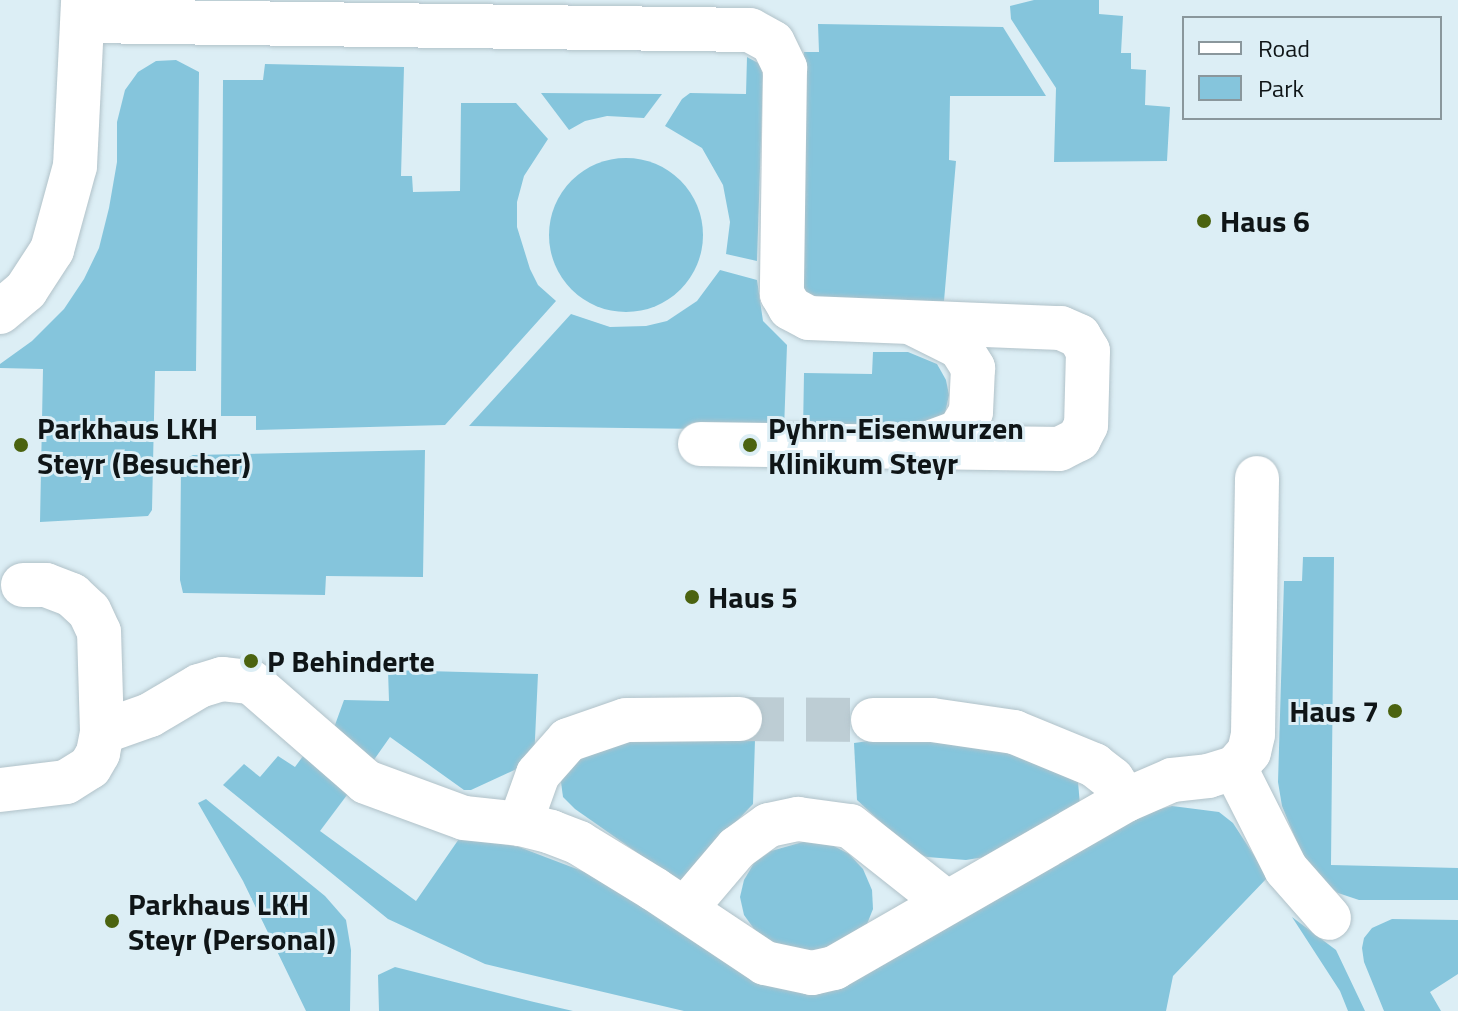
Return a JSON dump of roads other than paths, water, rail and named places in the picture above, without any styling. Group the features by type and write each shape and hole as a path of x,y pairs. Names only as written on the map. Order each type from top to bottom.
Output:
{"lane":[{"path":"0,312 26,290 52,250 75,166 83,11 750,30 773,43 785,68 782,294 790,308 809,318 1061,328 1079,336 1088,351 1086,425 1079,439 1059,449 700,444"},
{"path":"911,323 960,347 973,368 971,412 959,432 916,448"},
{"path":"102,732 150,715 199,686 222,679 251,682 366,782 464,818 520,824 579,843 765,963 812,973 834,968 864,954 946,902 1126,800 1172,780 1208,776 1235,768 1249,752 1253,734 1257,478"},
{"path":"0,790 66,782 90,767 98,753 102,732 99,632 89,611 72,595 46,585 23,585"},
{"path":"520,824 538,774 568,740 626,720 740,719"},
{"path":"873,720 932,720 1014,732 1094,765 1112,779 1126,800"},
{"path":"1235,768 1286,869 1329,918"},
{"path":"685,909 737,848 769,825 798,819 850,826 946,902"}],"tunnel":[{"path":"740,719 873,720"}],"place":[{"name":"Haus 6","path":"1204,221"},
{"name":"Parkhaus LKH Steyr (Besucher)","path":"21,445"},
{"name":"Pyhrn-Eisenwurzen Klinikum Steyr","path":"750,445"},
{"name":"Haus 5","path":"692,597"},
{"name":"P Behinderte","path":"251,661"},
{"name":"Haus 7","path":"1395,711"},
{"name":"Parkhaus LKH Steyr (Personal)","path":"112,921"}]}
